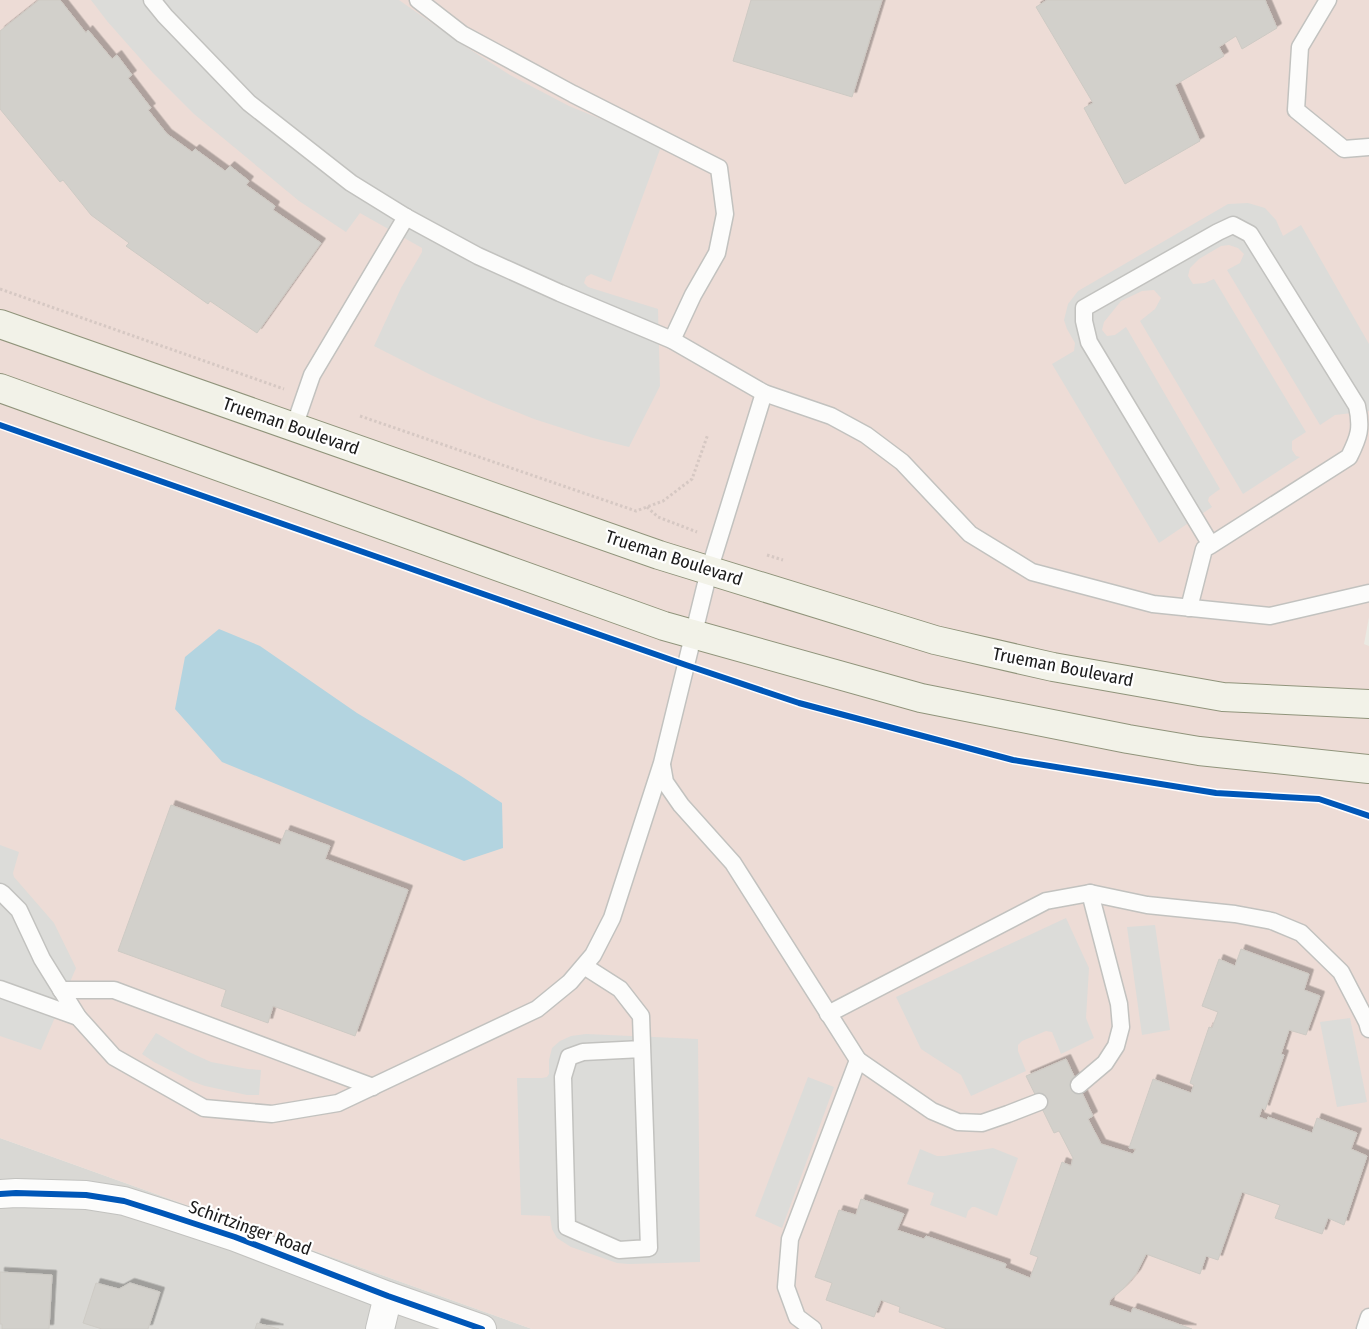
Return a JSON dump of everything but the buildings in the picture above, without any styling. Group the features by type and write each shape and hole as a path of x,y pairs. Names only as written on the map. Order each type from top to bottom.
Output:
{"main road":[{"name":"Trueman Boulevard","path":"0,324 658,555 935,640 1053,667 1223,697 1369,704"},
{"path":"0,388 655,623 921,698 1128,740 1199,751 1369,769"}],"street":[{"name":"Schirtzinger Road","path":"0,1194 86,1195 124,1202 235,1238 388,1296 482,1329"},
{"path":"380,1329 388,1296"}],"lane":[{"path":"152,0 165,16 249,103 351,183 406,217 478,256 560,294 672,340 764,393 831,416 866,435 902,462 970,534 1032,572 1152,604 1270,616 1369,593"},
{"path":"418,0 462,34 573,94 719,168 725,214 717,253 693,295 672,340"},
{"path":"1328,0 1300,47 1296,110 1344,149 1369,147"},
{"path":"294,427 312,375 406,217"},
{"path":"1189,608 1204,549 1211,545 1349,457 1357,440 1360,420 1357,406 1250,234 1232,225 1084,308 1084,321 1089,342 1211,545"},
{"path":"0,892 19,910 42,959 78,1018 114,1057 204,1108 272,1114 338,1103 537,1009 570,982 584,966 593,954 612,918 662,763 709,570 764,393"},
{"path":"662,763 665,782 681,805 733,863 858,1060 932,1111 958,1122 982,1123 1039,1102"},
{"path":"828,1014 1046,901 1090,893 1147,905 1254,917 1272,921 1301,933 1341,972 1369,1029"},
{"path":"1079,1086 1105,1064 1116,1046 1121,1027 1119,1004 1090,893"},
{"path":"584,966 620,989 641,1016 649,1248 620,1250 567,1226 563,1077 568,1057 583,1052 642,1049"},
{"path":"0,989 78,1018"},
{"path":"61,990 114,990 373,1087"},
{"path":"813,1329 797,1317 786,1286 790,1239 858,1060"},
{"path":"1365,1329 1369,1317"}],"path":[{"path":"0,289 233,370 304,397"},
{"path":"358,416 636,511 663,501 692,479 708,434"}],"shaded area":[{"path":"0,0 1369,0 1369,617 1364,644 1369,646 1369,1329 532,1329 0,1138"},
{"path":"91,0 399,0 510,75 569,106 662,144 611,282 591,274 586,277 584,283 588,287 658,309 660,386 629,447 593,438 534,419 431,375 374,346 401,288 422,252 422,248 360,213 346,232 299,201 194,114 153,73"},
{"path":"1248,203 1265,208 1276,220 1283,236 1301,225 1369,344 1369,411 1335,415 1320,425 1227,270 1240,263 1244,254 1238,248 1229,245 1221,246 1199,259 1190,268 1188,276 1193,284 1205,283 1214,279 1306,432 1292,441 1292,450 1296,456 1300,457 1243,494 1140,321 1155,309 1161,298 1154,290 1142,291 1121,301 1104,322 1102,330 1107,336 1115,335 1126,327 1220,489 1209,497 1208,501 1212,507 1159,543 1052,364 1074,351 1075,343 1064,320 1068,304 1078,291 1228,204"},
{"path":"0,845 19,852 13,873 14,877 54,923 76,968 41,1050 0,1036"},
{"path":"1066,918 1089,968 1086,1018 1094,1038 1061,1054 1052,1032 1046,1031 1022,1041 1018,1045 1018,1051 1026,1071 971,1096 961,1075 921,1049 896,997"},
{"path":"1155,925 1170,1030 1142,1035 1127,927"},
{"path":"1350,1018 1367,1102 1337,1107 1320,1022"},
{"path":"156,1033 211,1062 261,1070 259,1095 247,1095 205,1086 154,1062 142,1054"},
{"path":"586,1034 698,1039 700,1262 617,1263 571,1247 557,1238 552,1229 550,1216 521,1215 517,1078 547,1077 552,1048 560,1041 571,1036"},
{"path":"808,1077 834,1087 782,1228 755,1216"},
{"path":"0,1138 532,1329 0,1329"},
{"path":"993,1148 1018,1158 997,1216 972,1207 968,1211 966,1218 930,1205 934,1193 907,1184 920,1149 937,1156 944,1156"}],"water":[{"path":"219,629 260,646 357,713 502,803 503,848 464,861 222,762 175,709 185,657"}],"cycle path":[{"path":"0,425 799,703 1013,760 1216,793 1319,799 1369,816"},
{"path":"0,1194 86,1195 124,1201 235,1237 388,1296 482,1329"}]}
